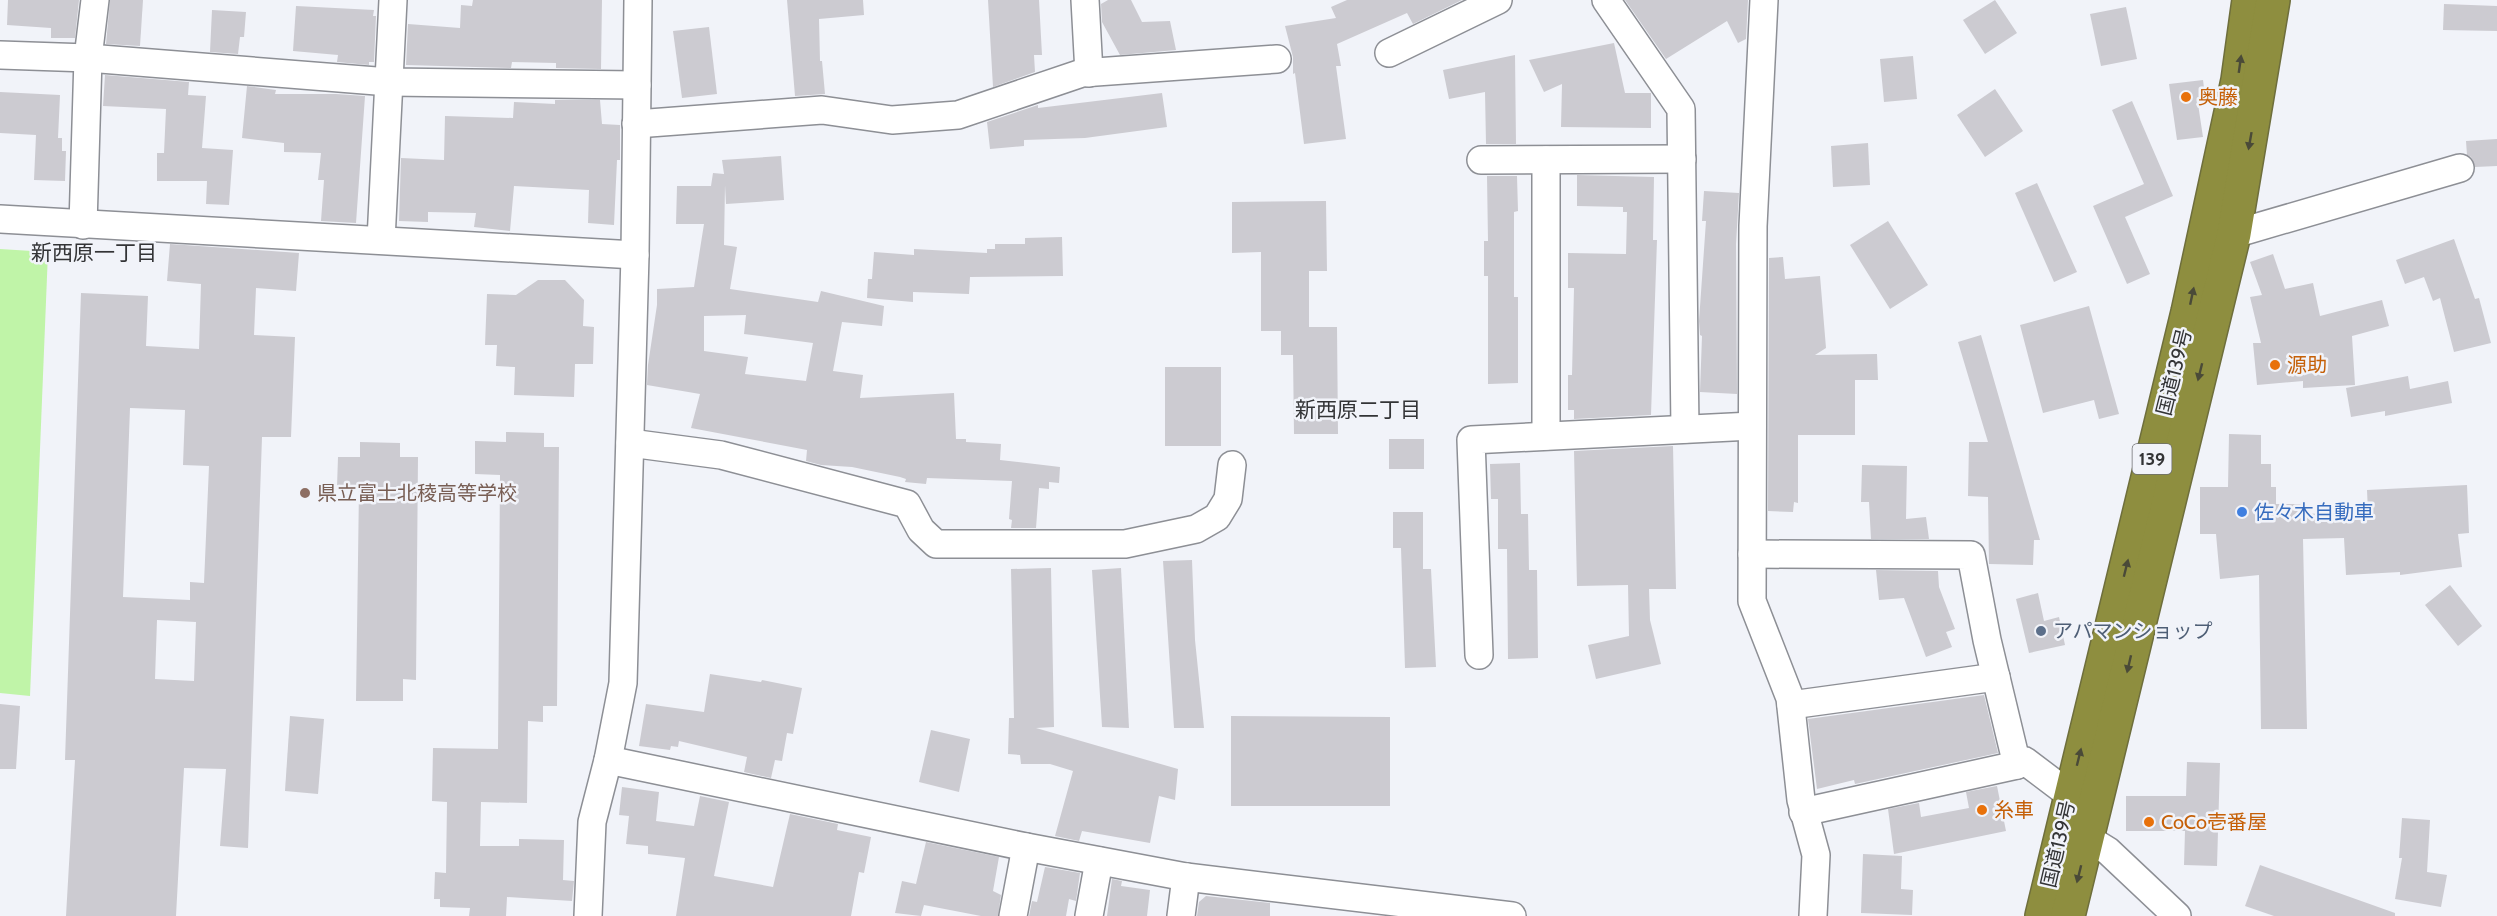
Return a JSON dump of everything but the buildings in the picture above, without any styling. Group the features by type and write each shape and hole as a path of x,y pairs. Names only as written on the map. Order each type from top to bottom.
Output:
{"highway":[{"name":"国道139号","path":"2042,916 2188,312 2238,80 2249,0"},
{"name":"国道139号","path":"2068,916 2234,234 2272,0"}],"street":[{"path":"83,225 88,58 95,0"},
{"path":"381,240 393,0"},
{"path":"588,916 592,822 608,760 623,683 635,255 638,0"},
{"path":"1085,0 1089,73"},
{"path":"1389,53 1498,0"},
{"path":"1606,0 1681,109 1685,429"},
{"path":"1764,0 1753,226 1752,601 1790,698 1803,812 1816,855 1813,916"},
{"path":"0,55 88,58 389,82 637,85"},
{"path":"636,124 822,110 892,120 958,115 1089,73 1277,59"},
{"path":"1481,160 1682,159"},
{"path":"1546,160 1546,436"},
{"path":"2234,234 2460,168"},
{"path":"0,219 635,255"},
{"path":"1479,655 1471,440 1752,426"},
{"path":"630,443 721,455 907,504 921,530 936,544 1125,544 1196,529 1217,517 1228,499 1232,465"},
{"path":"1752,554 1971,555 1996,676 2018,765"},
{"path":"1791,705 1996,676"},
{"path":"608,760 1026,847 1186,877 1512,916"},
{"path":"1803,812 2018,765 2025,761 2070,795"},
{"path":"2087,838 2108,850 2177,916"},
{"path":"1013,916 1026,847"},
{"path":"1089,916 1099,861"},
{"path":"1181,916 1186,877"}],"green space":[{"path":"0,249 48,252 30,696 0,693"}],"place":[{"name":"奥藤","path":"2186,97"},
{"name":"源助","path":"2275,365"},
{"name":"県立富士北稜高等学校","path":"305,493"},
{"name":"佐々木自動車","path":"2242,512"},
{"name":"アパマンショップ","path":"2041,631"},
{"name":"糸車","path":"1982,810"},
{"name":"CoCo壱番屋","path":"2149,822"}],"district":[{"name":"新西原一丁目","path":"94,252"},
{"name":"新西原二丁目","path":"1358,409"}]}
